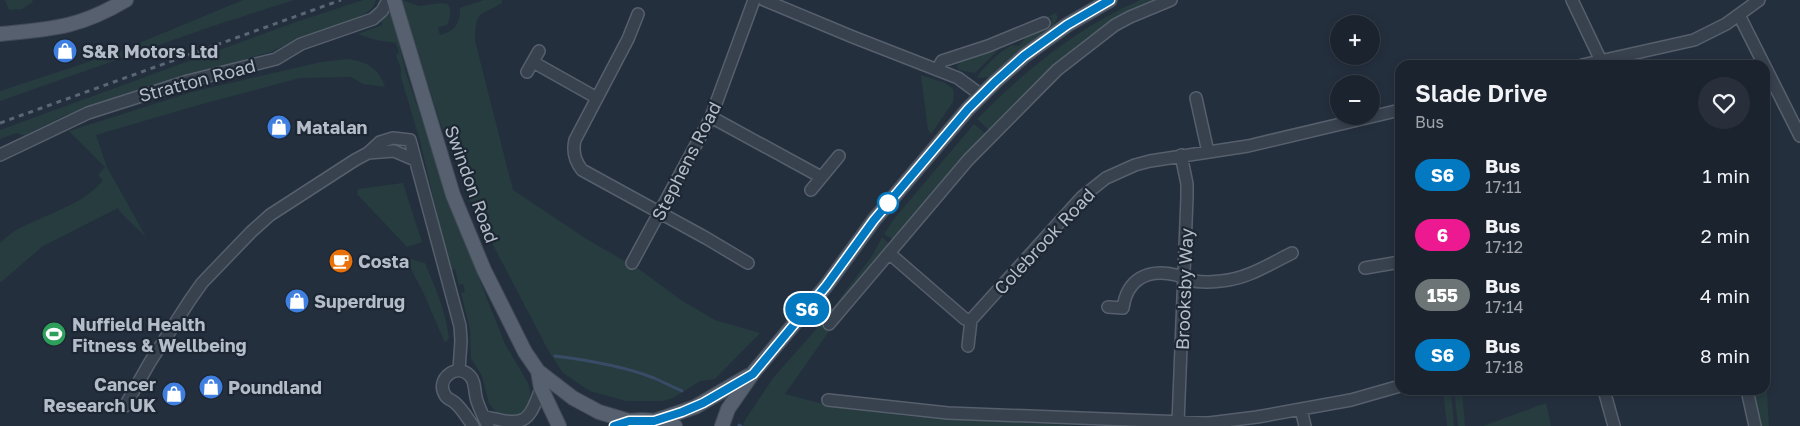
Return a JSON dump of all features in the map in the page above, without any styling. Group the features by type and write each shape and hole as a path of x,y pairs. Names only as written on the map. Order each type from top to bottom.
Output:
{"main road":[{"path":"0,34 45,30 76,24 126,0"},
{"name":"Swindon Road","path":"394,0 461,216 505,313 538,371 541,388 560,426"},
{"path":"722,426 728,409 753,374 826,286 874,220 951,127 981,95 1024,56 1067,25 1110,0"},
{"name":"Swindon Road","path":"538,371 561,390 586,406 607,415 629,421"},
{"path":"654,421 695,407 753,374"},
{"path":"613,426 629,421 654,421 675,426"}],"street":[{"name":"Stratton Road","path":"0,155 59,126 106,106 188,81 276,60 300,44 373,19 382,11 388,0"},
{"name":"Stephens Road","path":"632,263 711,117 754,0"},
{"path":"764,0 784,4 958,78 981,95"},
{"path":"828,324 974,154 1057,70 1115,25 1171,0"},
{"path":"1572,0 1601,60"},
{"path":"1614,60 1694,40 1719,28 1758,0"},
{"path":"638,14 628,39 574,140 573,150 576,161 582,170 748,263"},
{"path":"1739,15 1763,60"},
{"path":"937,70 942,61 988,46 1044,23"},
{"path":"539,52 530,67 598,98"},
{"path":"1770,75 1800,136"},
{"path":"1196,98 1208,152"},
{"name":"Colebrook Road","path":"971,320 1077,202 1113,174 1135,165 1181,155 1269,142 1395,111"},
{"path":"711,117 821,178"},
{"path":"125,406 150,362 202,283 251,232 270,215 289,202 368,153 385,139 393,138 410,140 416,160 460,326 462,342 459,370"},
{"path":"368,153 394,152 416,160"},
{"name":"Brooksby Way","path":"1178,423 1187,197 1187,184 1181,155"},
{"path":"811,190 839,156"},
{"path":"1108,308 1123,308 1128,289 1136,280 1144,276 1158,274 1176,275 1191,280 1211,282 1240,278 1292,253"},
{"path":"890,254 965,319 971,320 968,346"},
{"path":"1365,268 1395,263"},
{"path":"459,370 471,376 486,421 512,425 522,423 533,413 541,388"},
{"path":"459,370 447,376 442,384 444,393 446,397 454,402 473,426"},
{"path":"828,400 948,413 1208,425 1352,400 1395,387"},
{"path":"454,402 465,401 474,389"},
{"path":"868,405 869,393"},
{"path":"1605,395 1614,426"},
{"path":"1748,395 1755,426"},
{"path":"1301,409 1305,426"}],"green space":[{"path":"5,0 32,0 33,2 22,9 9,10"},
{"path":"243,0 294,0 213,26 0,101 0,91 115,53"},
{"path":"363,0 376,0 370,10 354,20 285,45 274,51 130,93 64,116 25,135 16,133 0,139 0,130 296,22"},
{"path":"402,0 419,6 448,4 450,18 447,25 439,27 440,35 456,26 460,8 484,0 502,0 502,3 483,13 478,19 475,41 513,190 588,240 639,269 681,300 715,320 760,333 715,379 700,381 673,398 662,401 626,401 590,391 563,373 548,350 469,199 439,119"},
{"path":"1140,0 1159,0 1121,16 1081,42 1049,70 990,131 977,119 1014,83 1073,37 1116,11"},
{"path":"391,11 406,73 455,218 505,344 528,383 530,406 517,420 499,415 489,404 482,376 471,358 470,329 461,293 465,292 463,284 459,285 455,269 451,270 447,257 420,141 401,77 401,68 396,56 399,52 396,43 376,40 358,34 382,25 381,18"},
{"path":"1056,13 1058,18 1053,26 988,77 977,78 998,54 1013,45 1020,45 1027,36 1050,23 1051,17 1047,17"},
{"path":"999,49 975,73 959,70 957,66 962,60"},
{"path":"347,59 371,67 379,75 385,87 363,84 351,77 300,78 96,135 107,167 146,237 118,208 43,246 0,283 0,243 26,225 85,197 103,180 98,175 105,167 69,131 192,92 321,62"},
{"path":"921,75 945,83 953,89 954,94 953,102 931,134 928,130"},
{"path":"974,124 987,135 894,240 884,234 894,219"},
{"path":"403,183 422,242 407,247 357,194 358,189"},
{"path":"882,237 890,245 827,324 830,330 785,394 831,406 907,416 1078,426 743,426 773,378 820,325 872,256"},
{"path":"411,259 425,263 433,282 443,309 449,338 445,343 424,294 408,263"},
{"path":"1444,395 1451,395 1454,426 1447,426"},
{"path":"1455,395 1462,395 1465,426 1458,426"},
{"path":"1752,395 1767,395 1769,426 1760,426"},
{"path":"1546,403 1551,426 1483,426"}],"waterway":[{"path":"555,356 630,370 654,378 682,391"}],"railway":[{"path":"0,123 341,0"}],"bus line":[{"name":"S6","path":"614,426 636,420 654,421 682,412 703,403 753,374 826,286 874,220 968,109 1024,56 1067,25 1110,0"}],"place":[{"name":"S&R Motors Ltd","path":"65,51"},
{"name":"Matalan","path":"279,127"},
{"name":"Costa","path":"341,261"},
{"name":"Superdrug","path":"297,301"},
{"name":"Nuffield Health Fitness & Wellbeing","path":"54,334"},
{"name":"Poundland","path":"211,387"},
{"name":"Cancer Research UK","path":"174,394"}]}
